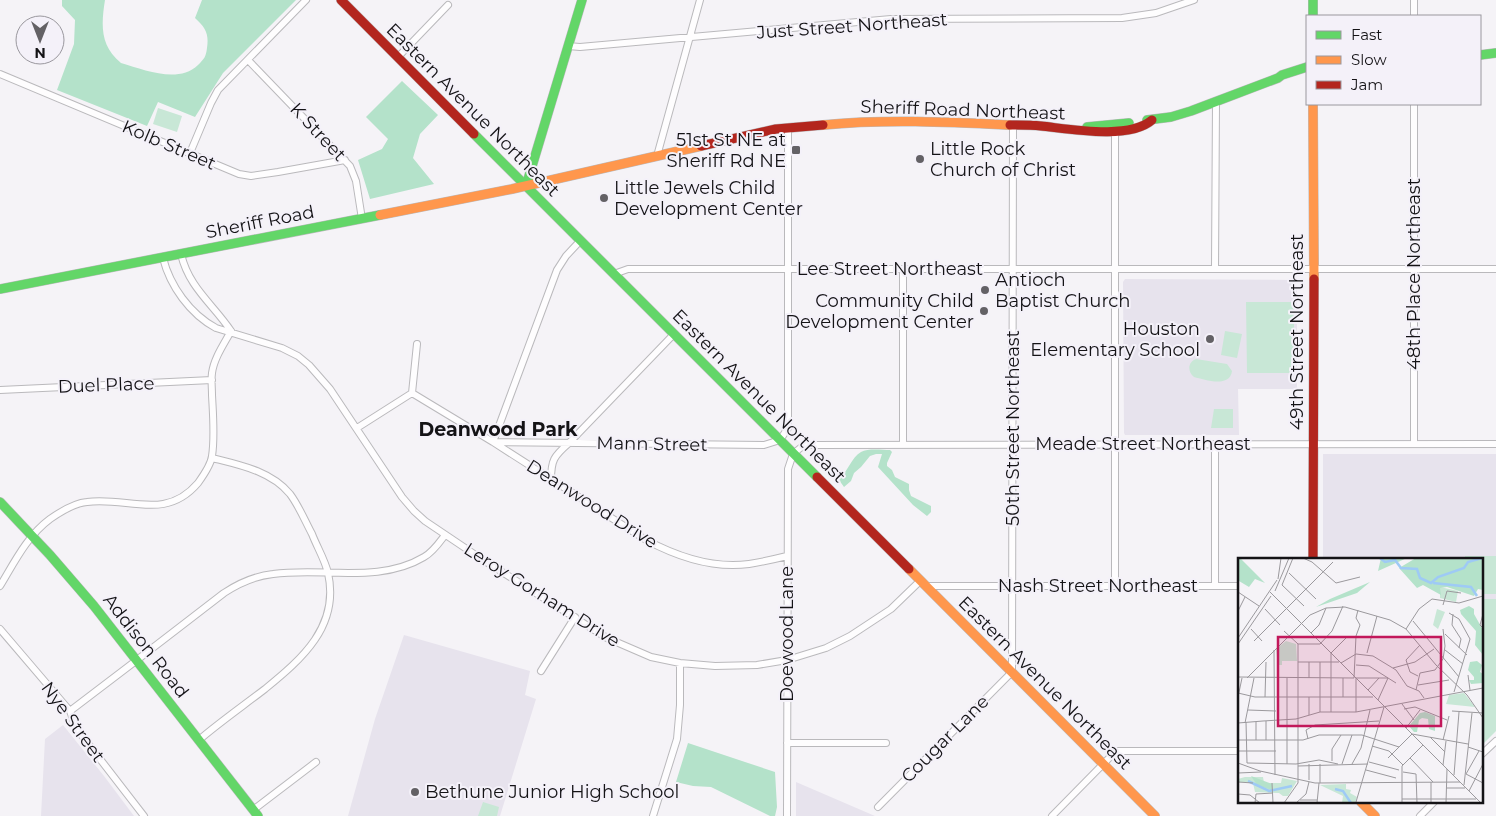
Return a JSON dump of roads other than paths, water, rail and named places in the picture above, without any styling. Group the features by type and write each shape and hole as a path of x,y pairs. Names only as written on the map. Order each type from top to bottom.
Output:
{"main road":[{"name":"Eastern Avenue Northeast","path":"341,0 1154,816"},
{"path":"526,186 582,0"},
{"path":"1314,0 1314,15"},
{"path":"1481,50 1496,49"},
{"path":"1481,54 1496,54"},
{"name":"Sheriff Road Northeast","path":"526,186 745,137 779,134 788,129 838,123 925,121 1013,125 1083,132 1145,126 1152,120 1181,114 1306,67"},
{"name":"Sheriff Road Northeast","path":"1278,78 1306,72"},
{"name":"49th Street Northeast","path":"1313,105 1313,558"},
{"name":"Sheriff Road","path":"0,289 526,186"},
{"name":"Addison Road","path":"0,502 85,595 255,813"},
{"path":"1363,804 1375,816"}],"street":[{"path":"190,153 215,94 221,86 306,0"},
{"path":"657,156 700,0"},
{"name":"Just Street Northeast","path":"568,46 580,47 690,38 891,19 1122,18 1156,13 1194,0"},
{"path":"1414,0 1414,15"},
{"path":"398,57 448,5"},
{"name":"K Street","path":"248,60 350,166 354,175 362,219"},
{"name":"Kolb Street","path":"0,74 245,176 345,160"},
{"path":"1215,269 1216,102"},
{"name":"48th Place Northeast","path":"1414,105 1414,444"},
{"name":"50th Street Northeast","path":"1012,672 1013,125"},
{"path":"1115,128 1115,586"},
{"path":"780,440 788,428 788,129"},
{"path":"493,442 557,270 566,256 580,241"},
{"path":"0,586 32,536 55,516 82,503 98,501 156,506 173,501 191,490 199,482 212,458 213,367 231,331 220,315 206,302 193,284 181,254"},
{"name":"Leroy Gorham Drive","path":"163,258 174,285 188,305 208,324 282,348 303,360 326,382 414,511 445,535 608,638 624,646 651,657 680,663 737,667 787,660 826,648 850,636 891,609 923,584"},
{"name":"Lee Street Northeast","path":"614,274 628,269 1496,269"},
{"path":"903,269 904,444"},
{"path":"551,480 552,460 557,453 569,443 674,334"},
{"path":"357,428 412,393 417,344"},
{"name":"Duel Place","path":"0,390 212,380"},
{"name":"Deanwood Drive","path":"412,393 666,551 698,561 725,564 748,564 787,556"},
{"name":"Mann Street","path":"493,442 764,445 780,440"},
{"path":"1215,444 1215,586"},
{"name":"Meade Street Northeast","path":"793,454 804,445 1496,444"},
{"name":"Doewood Lane","path":"787,816 788,469 793,454"},
{"path":"199,740 276,679 309,648 321,630 327,614 330,589 328,573 300,509 289,494 268,476 212,458"},
{"path":"70,710 238,584 250,579 291,572 380,572 400,567 425,557 445,535"},
{"name":"Nash Street Northeast","path":"923,584 1238,586"},
{"path":"541,672 575,617"},
{"name":"Nye Street","path":"0,629 70,710 76,728 144,816"},
{"path":"653,816 677,739 680,705 680,663"},
{"name":"Cougar Lane","path":"878,807 1012,672"},
{"path":"1484,752 1496,741"},
{"path":"787,743 886,743"},
{"path":"1052,816 1116,751 1238,751"},
{"path":"255,813 316,762"},
{"path":"1420,816 1432,804"}],"place":[{"name":"51st St NE at Sheriff Rd NE","path":"796,150"},
{"name":"Little Rock Church of Christ","path":"920,159"},
{"name":"Little Jewels Child Development Center","path":"604,198"},
{"name":"Antioch Baptist Church","path":"985,290"},
{"name":"Community Child Development Center","path":"984,311"},
{"name":"Houston Elementary School","path":"1210,339"},
{"name":"Bethune Junior High School","path":"415,792"}],"district":[{"name":"Deanwood Park","path":"498,429"}]}
